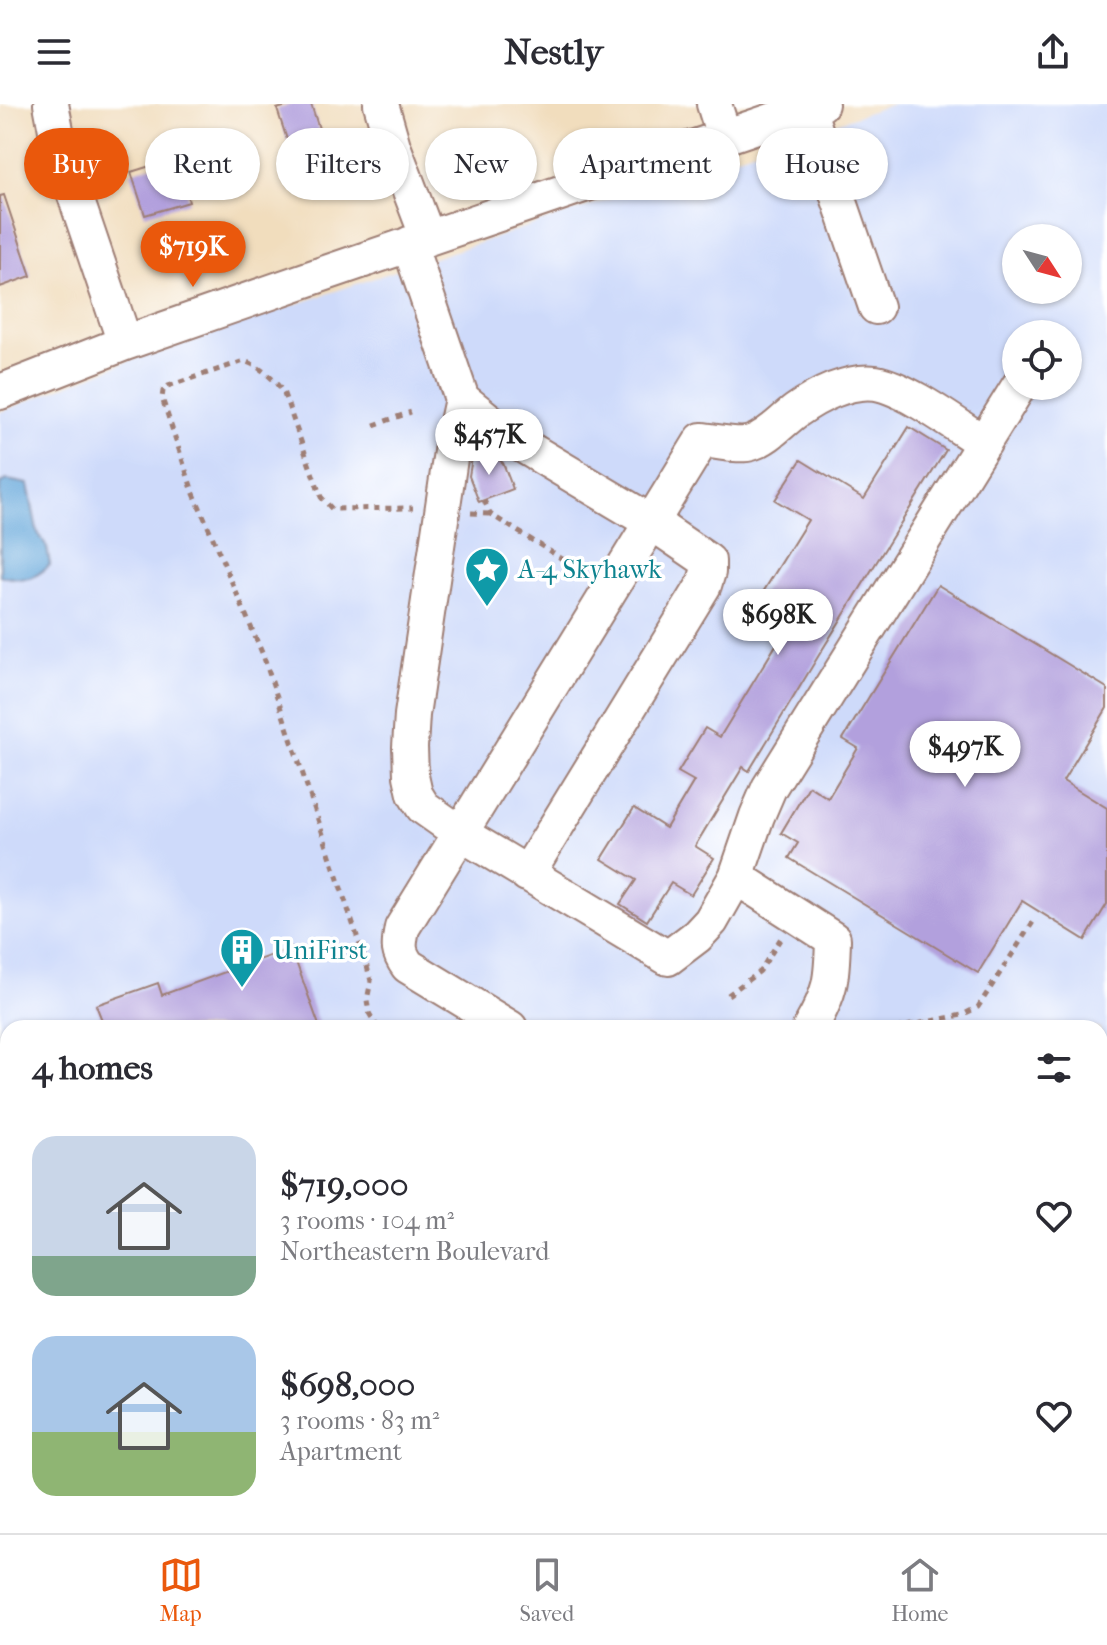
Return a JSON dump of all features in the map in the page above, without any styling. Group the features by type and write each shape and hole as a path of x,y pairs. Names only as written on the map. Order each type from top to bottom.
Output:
{"street":[{"path":"51,104 60,151 125,343"},
{"path":"381,104 462,399 453,436 412,715 411,776 415,794 423,807 460,833 668,958 711,921 736,877 769,788 1010,400"},
{"path":"0,392 125,343 419,241 719,120 814,106 876,307"},
{"path":"497,1020 408,966 400,955 402,928 702,440 748,444 766,436 794,412 824,394 853,384 875,383 894,389 984,443"},
{"path":"462,399 512,439 651,522 708,561 708,572 696,598 527,874"},
{"path":"736,877 833,939 832,978 825,1002 815,1020"}],"path":[{"path":"373,1020 367,1000 371,981 366,963 273,684 192,489 162,398 163,391 168,386 244,361 252,363 278,383 284,394 321,497 327,505 332,509 425,508"},
{"path":"374,425 411,412"},
{"path":"484,500 490,514 576,567"},
{"path":"937,1020 962,1015 978,1007 1033,922"},
{"path":"728,995 760,971 785,931"}],"shaded area":[{"path":"893,104 1107,104 1107,1020 0,1020 0,412 139,357 607,200 740,200 740,155 756,150 756,200 888,200 888,128 821,128"}],"water":[{"path":"7,480 28,484 37,531 47,548 50,565 27,578 0,576 0,484"}],"building":[{"path":"293,104 311,104 319,128 283,128 277,109"},
{"path":"145,168 145,200 189,202 145,215 131,172"},
{"path":"4,195 31,276 0,287 0,196"},
{"path":"909,427 946,450 749,771 743,767 695,846 714,858 691,895 671,883 647,921 620,904 636,880 602,859 634,808 666,828 694,781 678,772 705,728 720,737 793,617 760,597 808,520 775,500 801,460 864,499"},
{"path":"490,452 503,463 513,489 479,502 469,476 472,458"},
{"path":"938,585 1107,688 1107,708 1063,781 1107,808 1107,904 1085,940 1022,901 978,973 789,858 798,843 781,833 809,786 828,798 858,748 843,739"},
{"name":"UniFirst","path":"291,948 317,1020 102,1020 96,1005 158,983 162,995"}],"place":[{"name":"A-4 Skyhawk","path":"487,608"},
{"name":"UniFirst","path":"242,989"}]}
